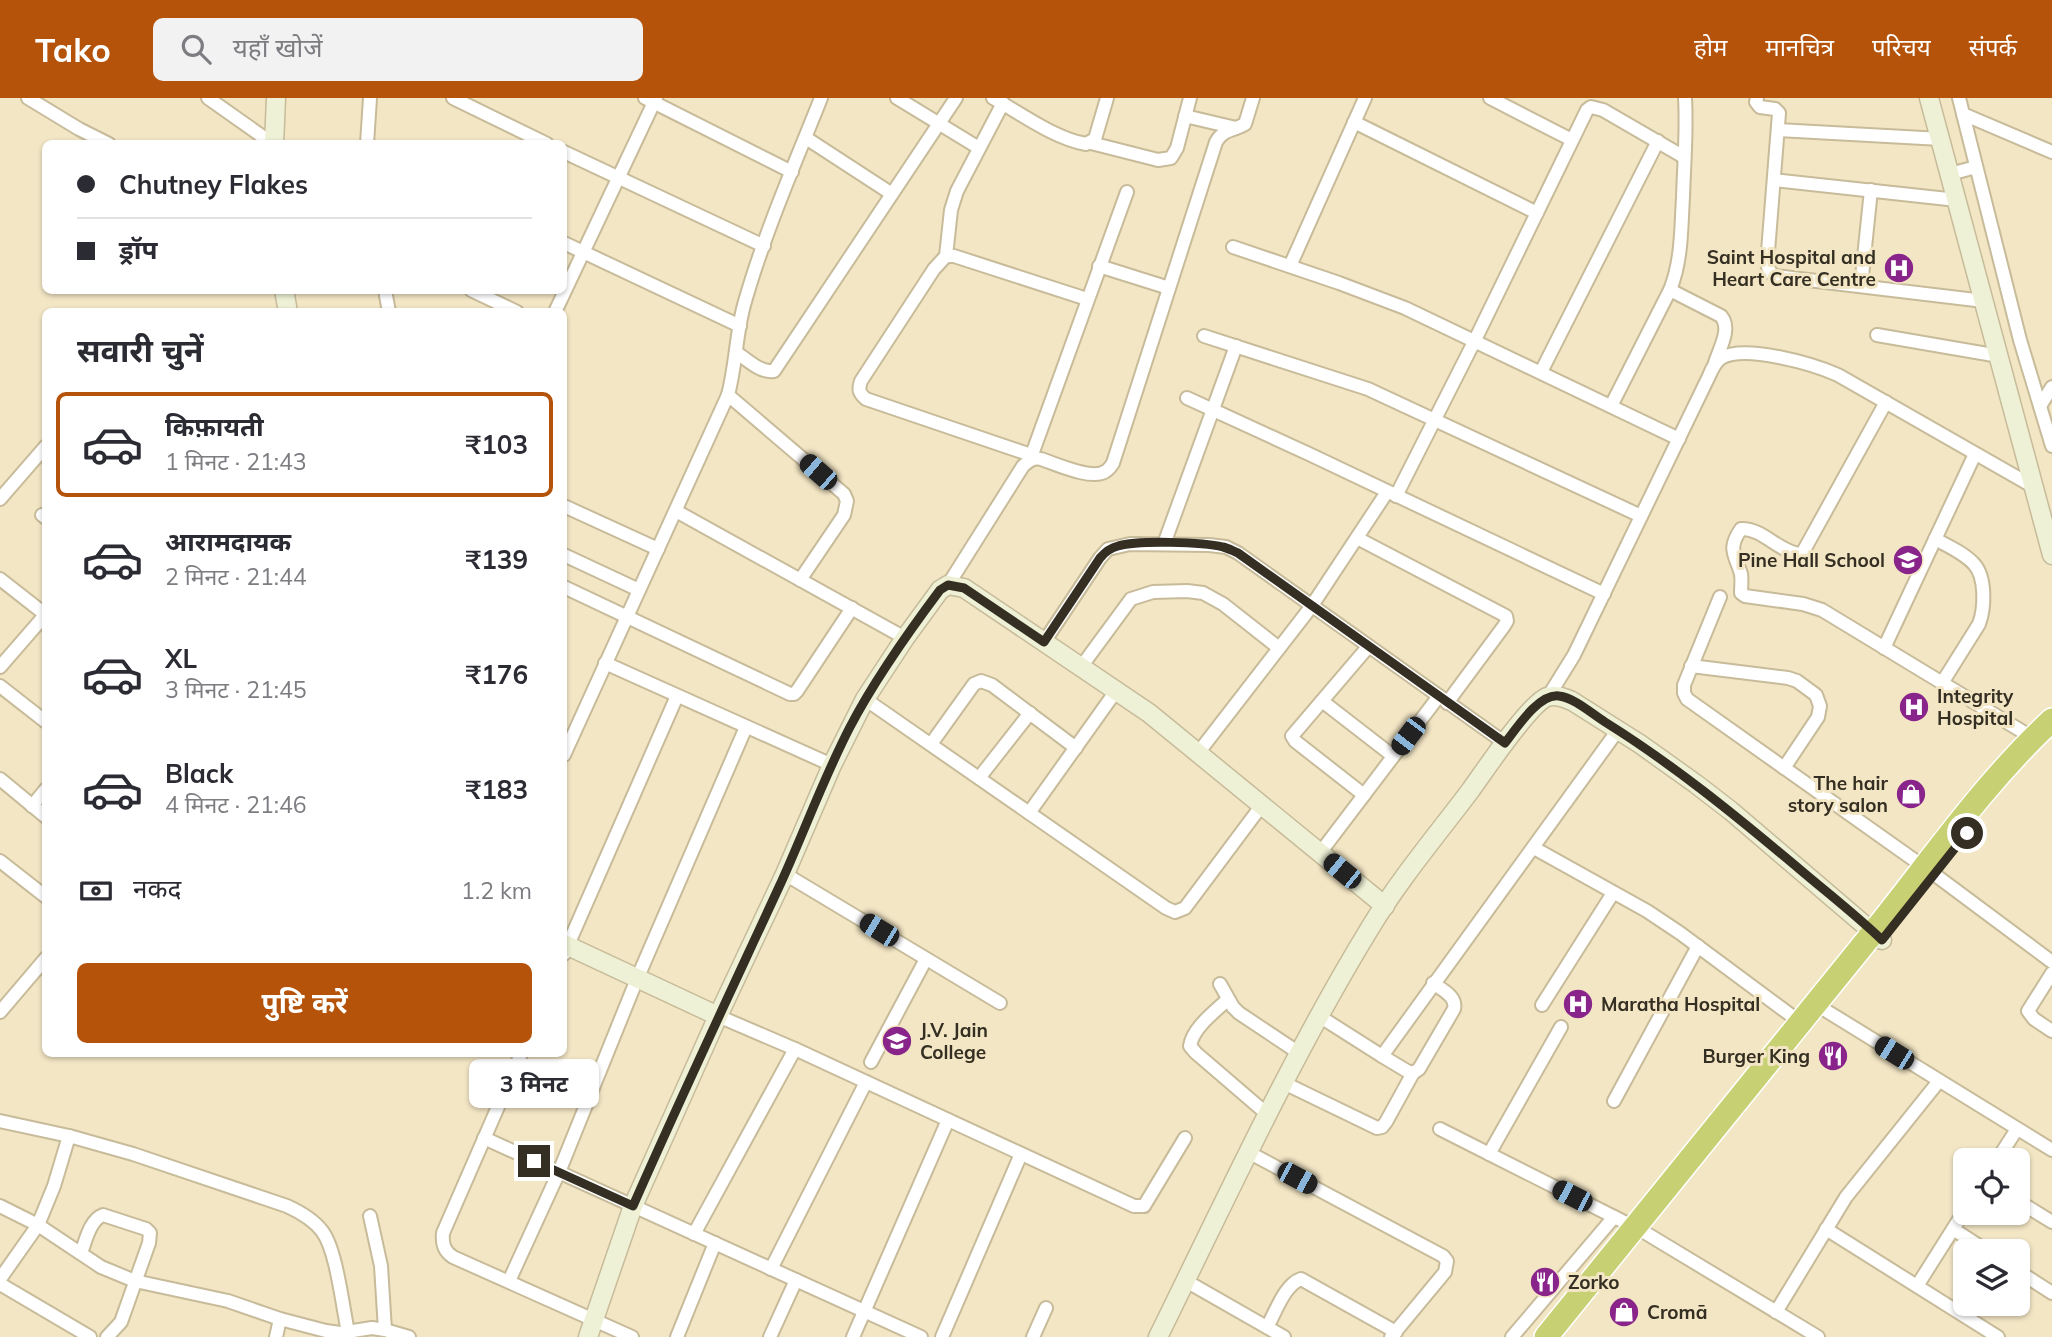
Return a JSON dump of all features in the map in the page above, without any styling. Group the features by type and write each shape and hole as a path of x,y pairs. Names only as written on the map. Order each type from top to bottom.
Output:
{"highway":[{"path":"1631,1226 1825,1010 1929,871 2018,771 2043,739 2052,720"},
{"path":"1556,1335 1631,1226 1800,1022 1878,936"}],"street":[{"path":"28,98 100,140"},
{"path":"208,98 268,140"},
{"path":"274,140 276,98"},
{"path":"367,140 370,98"},
{"path":"570,724 605,663 728,395 743,307 821,98"},
{"path":"897,98 979,148"},
{"path":"737,353 761,369 774,371 956,98"},
{"path":"1091,143 1095,139 1107,98"},
{"path":"1190,98 1175,154 1166,160 1068,139 998,101 954,200 946,256 934,269 861,381 861,395 877,404 1030,458 1087,474 1107,471 1113,463 1216,142 1226,130 1245,124 1253,98"},
{"path":"1290,266 1365,98"},
{"path":"1490,98 1572,140"},
{"path":"1611,406 1676,274 1679,259 1685,98"},
{"path":"1757,98 1756,102 1760,107 1778,110 1767,264 1770,272 1775,276 1995,302"},
{"path":"1929,98 1953,173 1957,200 1995,302 2027,366 2052,446"},
{"path":"1959,98 1995,302 1999,356 2052,555"},
{"path":"457,99 539,140"},
{"path":"567,287 652,99 792,172"},
{"path":"1198,753 1311,607 1357,538 1392,494 1475,340 1587,110 1597,107 1684,157"},
{"path":"1962,114 2052,152"},
{"path":"1185,116 1238,128"},
{"path":"1354,122 1537,213"},
{"path":"1778,130 1941,139"},
{"path":"806,138 892,194"},
{"path":"1541,372 1658,141"},
{"path":"567,153 764,246"},
{"path":"1953,173 1973,168"},
{"path":"1774,180 1957,200"},
{"path":"1861,286 1871,190"},
{"path":"588,1337 633,1206 832,765 865,699 905,638 940,590 948,585 1030,458 1127,192"},
{"path":"567,245 740,326"},
{"path":"1233,247 1395,303 1679,439"},
{"path":"946,256 954,256 1087,299"},
{"path":"1099,266 1169,288"},
{"path":"1158,1337 1267,1114 1319,1016 1385,906 1505,743 1538,703 1548,696 1574,655 1604,594 1714,365 1726,330 1726,321 1721,316 1670,290"},
{"path":"479,294 509,308"},
{"path":"1877,335 1999,356"},
{"path":"1204,336 1368,389 1641,516"},
{"path":"1164,544 1236,346"},
{"path":"1714,365 1722,358 1743,354 1803,362 1838,375 2034,487"},
{"path":"2040,406 2052,387"},
{"path":"728,395 844,494 844,515 800,580"},
{"path":"1186,398 1604,594"},
{"path":"1886,402 1803,552 1789,552 1750,529 1741,529 1734,540 1732,550 1742,579 1742,594 1803,604 1822,610 1942,683 2043,739"},
{"path":"0,499 42,451"},
{"path":"1884,648 1975,454"},
{"path":"567,507 659,549"},
{"path":"676,511 905,638"},
{"path":"1320,853 1393,757 1507,621 1506,616 1357,538"},
{"path":"1935,539 1973,562 1977,567 1984,600 1979,624 1942,683"},
{"path":"1044,642 1108,549 1130,544 1226,547 1505,743"},
{"path":"567,556 639,590"},
{"path":"0,579 42,613"},
{"path":"948,585 964,588 1149,713 1385,906"},
{"path":"567,588 790,694 797,691 852,608"},
{"path":"1081,667 1131,599 1153,592 1203,593 1223,604 1279,648"},
{"path":"1720,597 1684,685 1687,699 2052,962"},
{"path":"0,667 42,618"},
{"path":"1364,795 1292,739 1292,736 1368,647"},
{"path":"605,663 832,765"},
{"path":"1691,666 1788,678 1797,681 1816,695 1820,706 1818,717 1784,768"},
{"path":"931,744 974,684 986,681 1076,748"},
{"path":"0,685 42,719"},
{"path":"1029,813 1116,691"},
{"path":"567,944 677,696"},
{"path":"1548,696 1560,696 1572,701 1670,765 1731,811 1878,936"},
{"path":"865,699 1175,912 1185,908 1262,805"},
{"path":"1322,701 1393,757"},
{"path":"979,778 1030,713"},
{"path":"509,1281 559,1172 637,979 746,727"},
{"path":"1382,1056 1618,730"},
{"path":"0,779 42,814"},
{"path":"32,806 42,794"},
{"path":"1534,848 1647,911 1800,1022"},
{"path":"0,861 42,894"},
{"path":"785,874 1000,1003"},
{"path":"1542,1005 1613,892"},
{"path":"1614,1101 1698,946"},
{"path":"567,949 795,1049 1139,1207 1147,1202 1185,1138"},
{"path":"872,1062 926,959"},
{"path":"0,1012 42,963"},
{"path":"2052,973 2028,1011 2034,1019 2052,1031"},
{"path":"1284,1083 1377,1128 1382,1127 1454,1009 1453,999 1433,983"},
{"path":"1220,984 1239,1013 1300,1053"},
{"path":"1228,999 1196,1031 1190,1046 1267,1114"},
{"path":"1825,1010 2052,1150"},
{"path":"1319,1016 1413,1073"},
{"path":"1489,1154 1561,1027"},
{"path":"694,1234 795,1049"},
{"path":"520,1057 443,1233 442,1242 446,1252 453,1258 632,1337"},
{"path":"1776,1312 1846,1196 1939,1081"},
{"path":"771,1269 866,1082"},
{"path":"853,1337 948,1120"},
{"path":"0,1121 133,1154 287,1206 307,1216 322,1231 331,1246 348,1335"},
{"path":"1440,1129 1631,1226 1818,1337"},
{"path":"2005,1148 2017,1129"},
{"path":"69,1136 54,1186 38,1225 0,1282 90,1337"},
{"path":"484,1138 922,1337"},
{"path":"1248,1152 1443,1256 1447,1261 1445,1272 1394,1334 1301,1279 1294,1281 1289,1287 1267,1327"},
{"path":"942,1337 1021,1154"},
{"path":"0,1206 38,1225 101,1266 135,1281 228,1301 326,1331 348,1335 372,1328 409,1337"},
{"path":"2030,1208 2052,1222"},
{"path":"81,1253 94,1221 103,1215 146,1229 150,1233 121,1322 107,1337"},
{"path":"370,1216 381,1266 385,1330"},
{"path":"1917,1286 1956,1225"},
{"path":"1512,1337 1631,1226"},
{"path":"1826,1229 1998,1337"},
{"path":"1953,1229 1968,1239"},
{"path":"677,1337 715,1243"},
{"path":"2030,1279 2052,1293"},
{"path":"770,1337 796,1280"},
{"path":"1186,1281 1284,1337"},
{"path":"1032,1337 1046,1308"},
{"path":"275,1337 280,1319"}],"place":[{"name":"Saint Hospital and Heart Care Centre","path":"1899,268"},
{"name":"Pine Hall School","path":"1908,560"},
{"name":"Integrity Hospital","path":"1914,707"},
{"name":"The hair story salon","path":"1911,794"},
{"name":"Maratha Hospital","path":"1578,1004"},
{"name":"J.V. Jain College","path":"897,1041"},
{"name":"Burger King","path":"1833,1056"},
{"name":"Zorko","path":"1545,1282"},
{"name":"Cromā","path":"1624,1312"}],"route":[{"path":"534,1161 633,1206 849,728 905,638 940,590 948,585 964,588 1044,642 1100,558 1108,549 1117,546 1209,545 1226,547 1238,553 1505,743 1538,703 1548,696 1560,696 1572,701 1696,784 1882,940 1967,833"}]}
